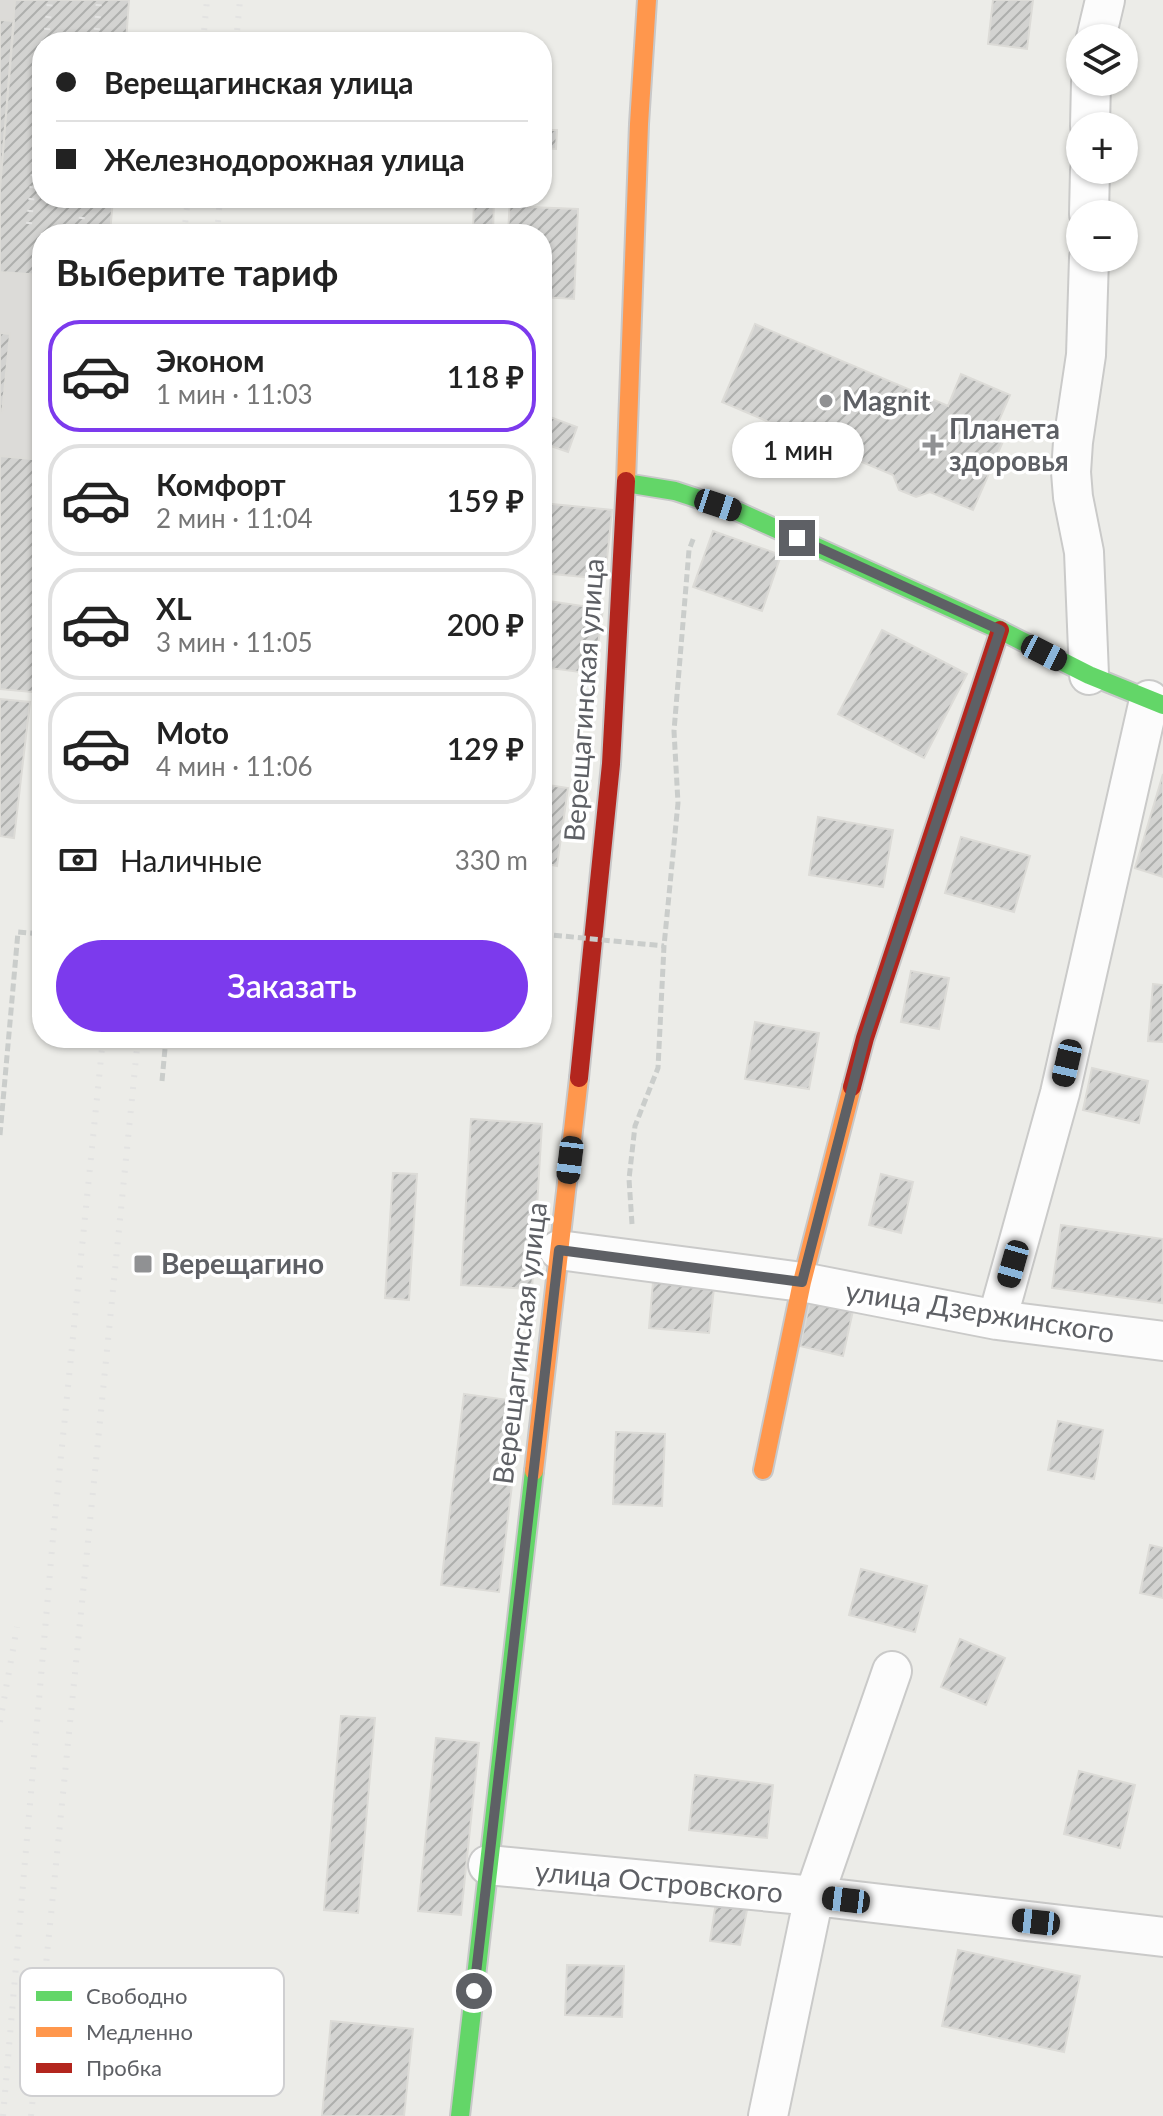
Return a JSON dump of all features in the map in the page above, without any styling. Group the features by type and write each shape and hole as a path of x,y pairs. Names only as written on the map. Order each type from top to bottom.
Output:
{"main road":[{"name":"Верещагинская улица","path":"460,2116 611,764 647,0"},
{"path":"626,483 675,491 739,512 1000,630 1089,675 1156,703"},
{"path":"763,1470 802,1282 865,1038 1000,630"}],"street":[{"path":"1099,24 1105,0"},
{"path":"1089,272 1086,355 1071,472 1084,552 1089,675"},
{"path":"997,1320 1060,1093 1156,703"},
{"name":"улица Дзержинского","path":"559,1250 802,1282 997,1320 1163,1341"},
{"path":"768,2116 814,1896 892,1671"},
{"name":"улица Островского","path":"488,1865 814,1896 1163,1937"}],"path":[{"path":"637,1260 629,1179 635,1126 658,1068 664,946 678,803 674,731 689,550 699,529 708,522 739,512"},
{"path":"0,1135 18,932 32,933"},
{"path":"552,935 664,946"},
{"path":"162,1081 165,1048"}],"shaded area":[{"path":"0,0 129,0 127,32 32,32 32,208 112,208 111,224 32,224 32,692 0,689"}],"building":[{"path":"15,0 129,0 127,32 32,32 32,208 112,208 111,224 32,224 32,274 0,272 0,189"},
{"path":"993,0 1033,0 1027,49 988,44"},
{"path":"0,20 14,21 0,189"},
{"path":"552,130 557,130 556,149 552,149"},
{"path":"474,208 494,208 493,224 473,224"},
{"path":"509,208 578,209 574,299 552,298 552,224 509,224"},
{"path":"755,324 948,406 961,374 1010,395 997,425 1008,430 973,510 930,492 916,497 899,490 893,475 824,446 815,467 803,462 788,455 797,434 722,402"},
{"path":"0,333 10,334 2,413 0,413"},
{"path":"552,418 577,427 568,452 552,446"},
{"path":"0,456 32,459 32,692 0,689"},
{"path":"552,504 612,510 605,579 552,574"},
{"path":"713,531 781,555 762,611 693,587"},
{"path":"552,601 603,609 594,674 552,668"},
{"path":"882,630 967,674 924,758 838,714"},
{"path":"0,699 30,702 14,838 0,836"},
{"path":"1163,774 1163,877 1135,868"},
{"path":"552,786 568,788 557,866 552,865"},
{"path":"818,817 893,830 883,887 809,875"},
{"path":"961,837 1030,856 1014,912 945,893"},
{"path":"911,971 949,978 939,1029 901,1022"},
{"path":"1153,984 1163,985 1163,1042 1148,1041"},
{"path":"755,1022 819,1033 809,1089 745,1079"},
{"path":"1092,1068 1148,1081 1139,1123 1083,1110"},
{"path":"471,1119 542,1124 532,1289 461,1285"},
{"path":"393,1173 417,1174 409,1300 385,1298"},
{"path":"881,1174 913,1182 901,1233 869,1225"},
{"path":"1061,1225 1163,1239 1162,1303 1052,1288"},
{"path":"653,1282 714,1288 709,1333 649,1328"},
{"path":"811,1297 854,1306 843,1356 800,1346"},
{"path":"464,1394 522,1402 499,1592 441,1585"},
{"path":"1058,1421 1103,1430 1094,1479 1048,1470"},
{"path":"616,1432 665,1434 662,1506 613,1504"},
{"path":"1150,1545 1163,1548 1163,1598 1140,1593"},
{"path":"861,1569 927,1586 915,1632 849,1615"},
{"path":"960,1639 1005,1658 986,1705 941,1687"},
{"path":"341,1716 375,1718 358,1913 324,1910"},
{"path":"436,1738 479,1743 461,1915 418,1911"},
{"path":"1079,1771 1135,1785 1120,1848 1064,1834"},
{"path":"695,1775 773,1785 767,1838 689,1830"},
{"path":"716,1902 748,1905 740,1945 710,1941"},
{"path":"958,1950 1080,1976 1064,2052 942,2026"},
{"path":"567,1965 624,1966 622,2017 565,2015"},
{"path":"331,2021 413,2029 404,2116 322,2116"}],"railway":[{"path":"47,32 50,0"},
{"path":"97,32 99,0"},
{"path":"204,32 207,0"},
{"path":"237,32 240,0"},
{"path":"29,224 32,192"},
{"path":"81,224 82,208"},
{"path":"185,224 187,208"},
{"path":"218,224 219,208"},
{"path":"3,2116 54,1526 102,1048"},
{"path":"46,1968 137,1048"},
{"path":"0,1722 17,1627"},
{"path":"31,2116 33,2096"}],"traffic: fast":[{"path":"626,483 675,491 739,512 1000,630 1089,675 1163,705"},
{"path":"460,2116 534,1471"}],"traffic: slow":[{"path":"626,481 639,124 647,0"},
{"path":"534,1471 579,1078"},
{"path":"763,1470 802,1282 852,1087"}],"traffic: jam":[{"path":"579,1078 611,764 626,481"},
{"path":"852,1087 865,1038 1000,630"}],"place":[{"name":"Magnit","path":"826,401"},
{"name":"Планета здоровья","path":"933,445"},
{"name":"Верещагино","path":"143,1264"}],"route":[{"path":"474,1991 559,1250 802,1282 865,1038 1000,630 797,538"}]}
